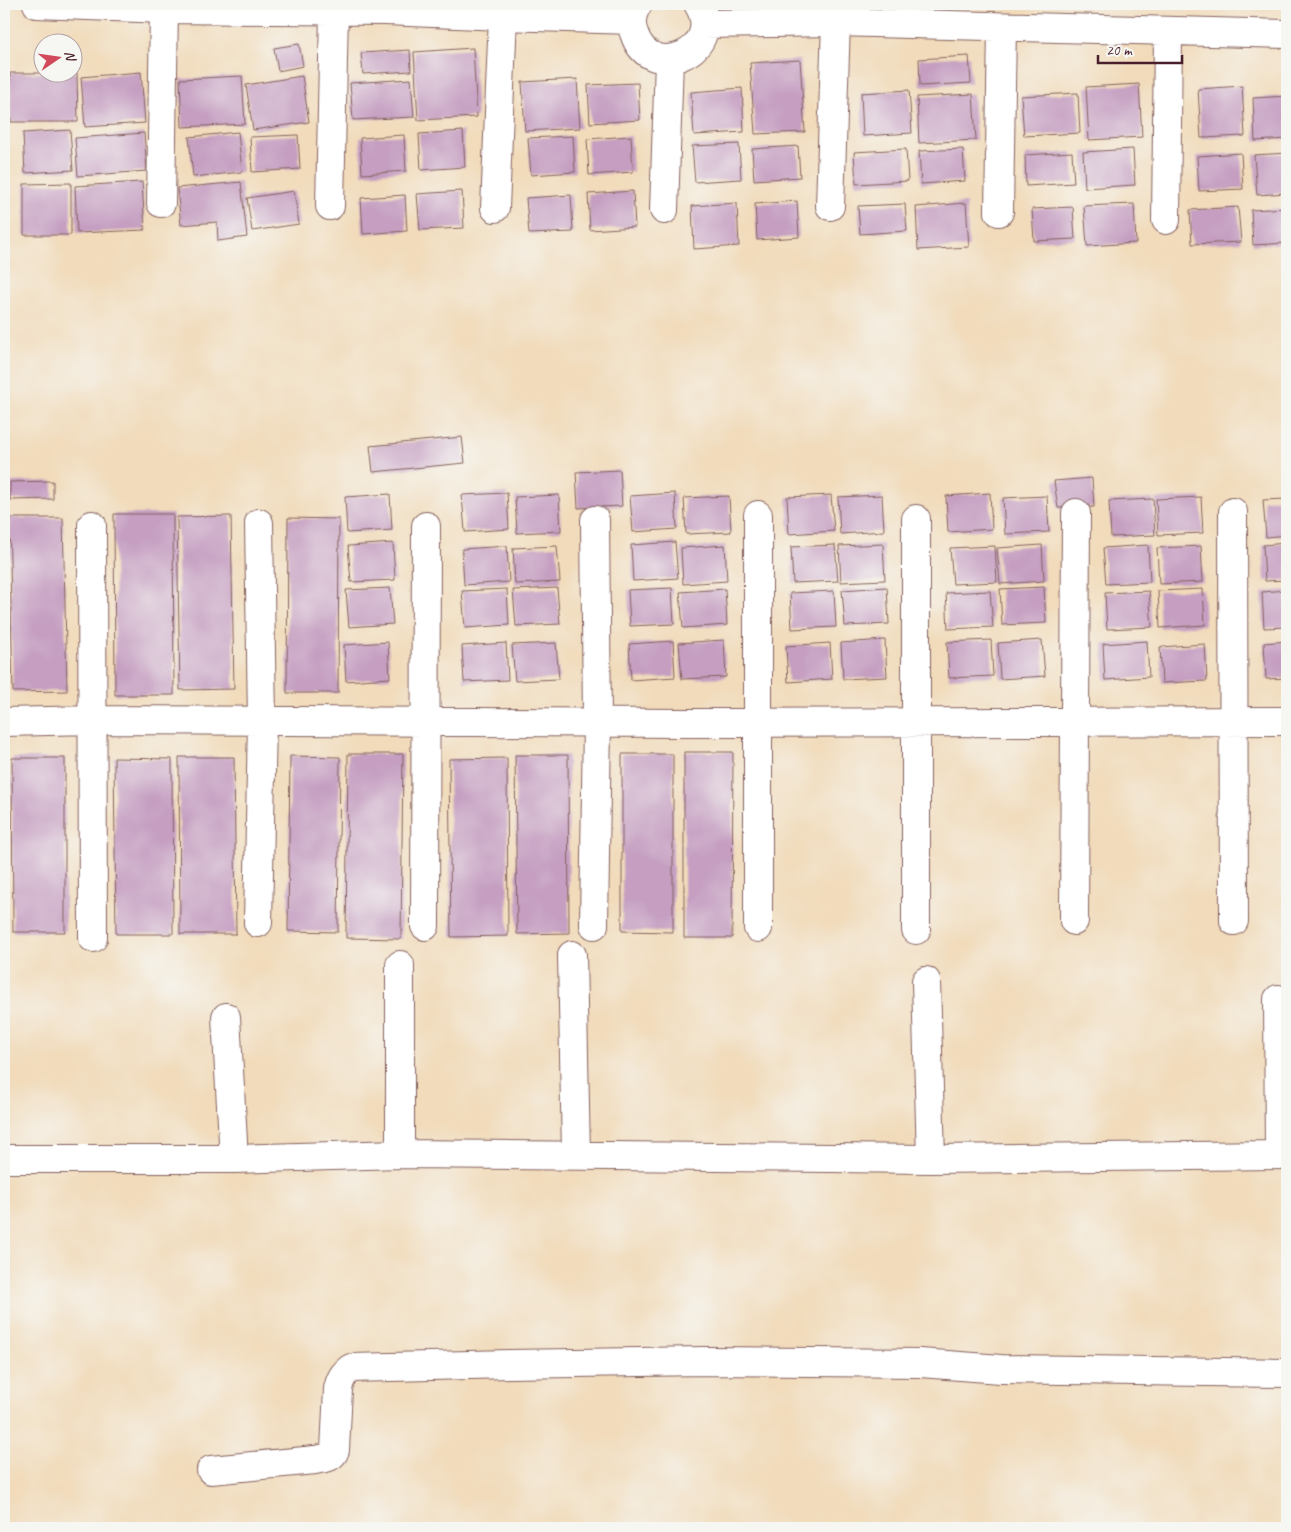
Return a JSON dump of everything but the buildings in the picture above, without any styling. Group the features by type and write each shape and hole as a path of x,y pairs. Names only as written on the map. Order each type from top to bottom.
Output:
{"street":[{"path":"37,4 164,9 386,11 503,16 635,12 633,31 637,42 644,51 653,57 669,60 686,55 702,39 702,14 836,22 1287,34"},
{"path":"161,203 164,9"},
{"path":"330,206 334,10"},
{"path":"495,208 503,16"},
{"path":"830,206 836,22"},
{"path":"999,212 1002,27"},
{"path":"1166,220 1168,32"},
{"path":"664,210 669,60"},
{"path":"1233,512 1234,921"},
{"path":"1074,921 1076,513"},
{"path":"758,515 758,928"},
{"path":"916,519 916,930"},
{"path":"594,925 597,722 595,520"},
{"path":"258,923 262,721 259,523"},
{"path":"92,525 93,938"},
{"path":"425,926 426,526"},
{"path":"4,722 92,720 758,723 1287,721"},
{"path":"572,955 576,1155"},
{"path":"400,965 400,1154"},
{"path":"926,982 931,1159"},
{"path":"4,1159 234,1159 400,1154 931,1159 1283,1155 1278,998"},
{"path":"226,1018 234,1159"},
{"path":"211,1470 315,1460 334,1454 336,1450 338,1389 340,1380 351,1368 705,1361 920,1363 1001,1370 1287,1373"}]}
